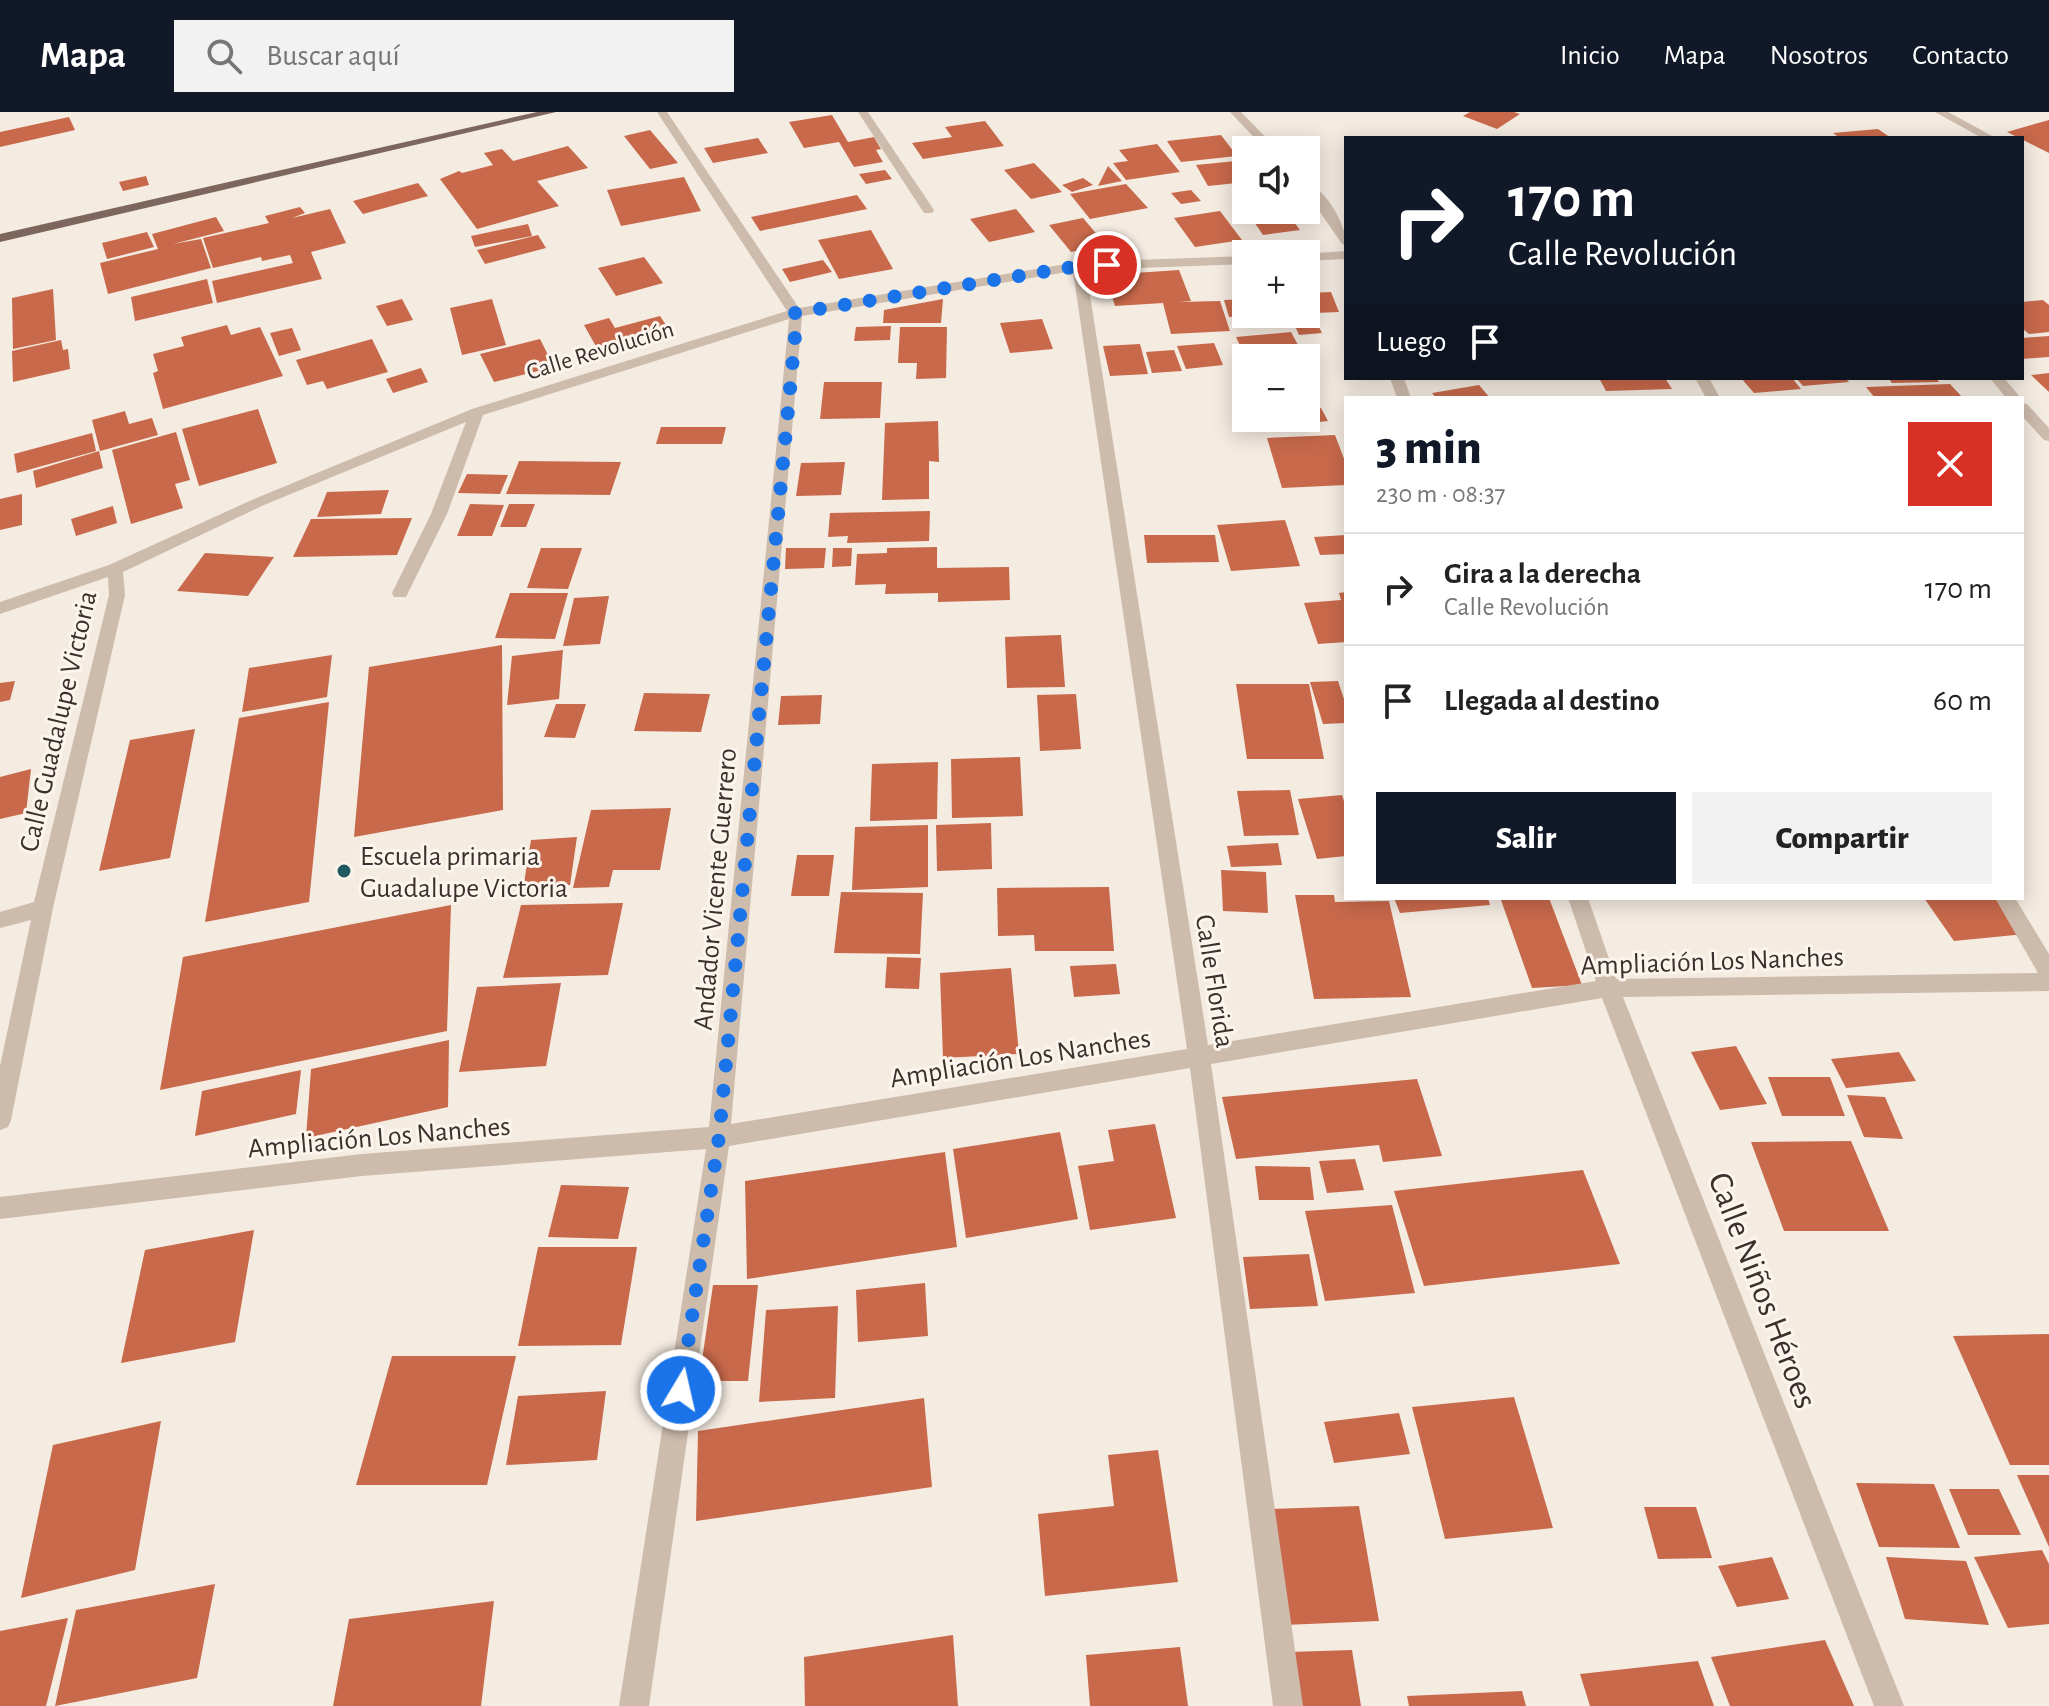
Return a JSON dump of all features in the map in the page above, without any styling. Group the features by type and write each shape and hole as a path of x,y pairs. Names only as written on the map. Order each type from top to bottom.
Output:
{"main road":[{"path":"0,238 551,112"}],"street":[{"path":"662,112 795,313"},
{"path":"863,112 928,210"},
{"path":"1235,112 1258,136"},
{"path":"1940,112 1986,136"},
{"path":"1320,200 1344,238"},
{"path":"1320,256 1344,255"},
{"name":"Calle Revolución","path":"0,608 115,569 259,502 477,412 795,313 1079,266 1232,261"},
{"name":"Calle Florida","path":"1079,266 1199,1057 1288,1706"},
{"name":"Andador Vicente Guerrero","path":"634,1706 719,1137 795,313"},
{"path":"1999,380 2012,396"},
{"path":"2024,409 2049,437"},
{"path":"400,593 439,514 477,412"},
{"name":"Calle Guadalupe Victoria","path":"0,1120 43,908 117,595 115,569"},
{"name":"Calle Niños Héroes","path":"1579,900 1609,988 1889,1706"},
{"path":"2006,900 2049,973"},
{"path":"0,920 43,908"},
{"name":"Ampliación Los Nanches","path":"0,1208 362,1165 719,1137 1609,988 2049,982"}],"building":[{"path":"1470,112 1520,114 1497,129 1463,116"},
{"path":"832,115 848,142 874,137 881,149 876,150 883,162 854,167 839,142 804,148 789,122"},
{"path":"69,117 75,130 0,147 0,132"},
{"path":"2049,120 2049,153 2024,140 2024,136 2007,132"},
{"path":"985,121 1004,146 923,159 912,143 952,137 945,127"},
{"path":"1878,129 1888,136 1837,136 1833,133"},
{"path":"650,130 678,163 650,169 624,136"},
{"path":"1221,135 1232,149 1232,157 1181,162 1167,141"},
{"path":"758,138 768,153 713,163 704,148"},
{"path":"1157,144 1180,172 1126,180 1113,163 1128,161 1119,150"},
{"path":"568,146 588,168 537,181 559,206 477,229 440,179 459,171 462,173 493,165 484,153 502,149 513,161"},
{"path":"1232,161 1232,183 1208,186 1196,165"},
{"path":"1034,163 1062,192 1031,199 1004,170"},
{"path":"1108,166 1122,181 1098,186"},
{"path":"885,170 892,179 866,184 859,174"},
{"path":"146,176 149,185 123,191 119,182"},
{"path":"684,177 701,211 621,226 607,190"},
{"path":"1083,178 1093,185 1072,192 1062,185"},
{"path":"418,183 428,196 363,214 353,201"},
{"path":"1126,184 1148,208 1090,219 1070,194"},
{"path":"1191,190 1201,201 1181,204 1171,193"},
{"path":"857,195 867,209 760,231 751,217"},
{"path":"300,207 305,213 292,218 330,209 346,243 311,252 322,279 217,303 212,281 293,263 290,255 262,261 261,257 213,268 203,238 269,223 265,216"},
{"path":"1016,209 1035,232 989,242 970,219"},
{"path":"1220,211 1242,240 1195,247 1174,218"},
{"path":"216,217 224,231 173,244 201,239 211,268 108,294 100,263 158,249 152,234"},
{"path":"1083,218 1106,245 1071,252 1049,225"},
{"path":"528,224 532,236 475,247 471,236"},
{"path":"1256,224 1296,224 1300,230 1263,235"},
{"path":"871,230 893,269 839,279 818,240"},
{"path":"147,232 154,247 107,259 102,243"},
{"path":"538,235 546,248 485,264 477,250"},
{"path":"644,257 663,283 616,296 598,268"},
{"path":"823,260 832,272 790,282 782,269"},
{"path":"1179,270 1191,301 1179,302 1220,301 1230,331 1171,334 1163,303 1115,306 1105,275"},
{"path":"207,279 213,303 135,321 131,297"},
{"path":"53,289 56,340 13,349 12,298"},
{"path":"1320,292 1331,292 1339,312 1320,313"},
{"path":"402,299 413,320 387,326 376,306"},
{"path":"492,299 506,345 462,355 450,308"},
{"path":"943,299 941,323 883,323 884,310"},
{"path":"1224,300 1232,300 1232,317 1229,317"},
{"path":"2043,300 2049,305 2049,332 2029,334 2024,330 2024,302"},
{"path":"660,316 670,331 598,350 584,325 609,318 615,328"},
{"path":"1042,319 1053,349 1010,353 1000,323"},
{"path":"227,325 231,335 260,327 283,376 163,409 153,373 158,371 153,354 184,346 181,337"},
{"path":"891,326 890,340 854,341 856,327"},
{"path":"900,327 947,327 946,378 916,379 917,363 898,363"},
{"path":"292,328 301,350 279,356 270,333"},
{"path":"1296,328 1320,328 1322,333 1299,335"},
{"path":"1291,332 1297,344 1239,344 1236,337"},
{"path":"2049,336 2049,357 2024,359 2024,338"},
{"path":"372,339 388,372 327,389 323,381 307,385 296,360"},
{"path":"540,339 554,367 494,382 480,354"},
{"path":"61,340 63,350 68,349 70,369 13,382 12,351"},
{"path":"1214,343 1223,365 1186,369 1177,346"},
{"path":"1140,344 1148,374 1110,376 1103,346"},
{"path":"1174,350 1182,371 1152,373 1146,352"},
{"path":"421,368 428,382 393,393 386,379"},
{"path":"2049,373 2049,392 2031,375"},
{"path":"1600,380 1666,380 1672,389 1606,391"},
{"path":"1743,380 1794,380 1801,389 1754,393"},
{"path":"1798,380 1849,382 1803,386"},
{"path":"1890,380 1939,382 1892,383"},
{"path":"824,382 882,382 880,418 820,419"},
{"path":"1950,384 1961,396 1873,396 1866,387"},
{"path":"1479,385 1488,396 1434,396 1432,393"},
{"path":"1321,408 1328,421 1320,422"},
{"path":"258,409 277,463 199,486 182,429"},
{"path":"125,411 129,424 152,418 158,435 100,451 92,420"},
{"path":"938,421 939,462 929,461 929,499 882,500 885,423"},
{"path":"661,427 726,427 722,444 656,444"},
{"path":"176,432 190,480 175,484 183,508 131,524 112,450"},
{"path":"92,433 96,451 17,473 14,454"},
{"path":"1335,435 1344,459 1344,485 1282,488 1267,438"},
{"path":"99,451 103,468 36,488 33,471"},
{"path":"519,461 621,462 610,495 506,494"},
{"path":"845,462 841,495 796,496 801,463"},
{"path":"467,474 508,475 500,494 458,493"},
{"path":"389,490 381,514 317,517 327,492"},
{"path":"22,494 22,525 0,530 0,499"},
{"path":"470,504 504,505 492,536 457,536"},
{"path":"509,504 535,504 526,527 500,527"},
{"path":"113,506 117,523 76,536 71,519"},
{"path":"930,511 929,541 847,543 848,536 828,537 830,513"},
{"path":"412,518 397,555 293,557 311,519"},
{"path":"1285,520 1300,566 1231,571 1217,525"},
{"path":"1144,535 1215,535 1219,562 1147,563"},
{"path":"1344,535 1344,554 1320,555 1314,537"},
{"path":"937,547 937,568 1009,567 1010,600 938,602 938,593 885,594 886,584 855,585 857,554 887,553 887,548"},
{"path":"541,548 582,548 568,589 527,588"},
{"path":"786,548 826,548 824,568 785,569"},
{"path":"833,548 852,548 851,566 832,567"},
{"path":"205,553 274,557 248,596 177,591"},
{"path":"1344,592 1344,642 1318,644 1304,603 1341,600 1339,593"},
{"path":"510,593 568,593 555,639 495,638"},
{"path":"609,596 600,644 563,646 574,598"},
{"path":"1061,635 1065,687 1007,688 1005,637"},
{"path":"502,645 503,810 354,837 369,667"},
{"path":"563,650 559,699 507,705 512,656"},
{"path":"332,655 327,697 242,712 249,668"},
{"path":"15,681 10,700 0,702 0,683"},
{"path":"1338,681 1344,699 1344,723 1323,724 1310,682"},
{"path":"1236,684 1309,684 1324,759 1247,759"},
{"path":"644,693 710,694 701,732 634,731"},
{"path":"1076,694 1081,749 1040,751 1037,695"},
{"path":"822,695 820,724 778,725 781,696"},
{"path":"329,702 309,902 205,922 239,718"},
{"path":"556,704 586,704 575,738 544,737"},
{"path":"195,729 170,858 99,871 130,740"},
{"path":"1020,757 1023,816 952,818 951,759"},
{"path":"938,762 937,819 870,821 872,764"},
{"path":"31,769 26,813 0,819 0,777"},
{"path":"1290,790 1299,835 1244,836 1237,791"},
{"path":"1342,795 1344,856 1317,859 1298,799"},
{"path":"671,808 660,870 613,870 609,887 573,888 591,810"},
{"path":"991,823 992,869 937,871 936,825"},
{"path":"928,825 928,887 852,890 855,827"},
{"path":"577,837 570,885 523,889 531,840"},
{"path":"1278,843 1282,865 1231,867 1227,846"},
{"path":"797,855 834,855 829,896 791,896"},
{"path":"1221,870 1266,872 1268,913 1223,911"},
{"path":"1109,887 1114,951 1035,951 1034,935 998,936 997,888"},
{"path":"841,892 923,893 920,954 834,953"},
{"path":"1295,895 1334,895 1335,902 1389,901 1411,997 1314,999"},
{"path":"1395,900 1489,900 1490,905 1400,913"},
{"path":"1501,900 1550,900 1582,985 1532,988"},
{"path":"1925,900 2001,900 2025,934 1954,941"},
{"path":"623,903 608,975 503,978 521,905"},
{"path":"451,905 447,1031 160,1090 183,957"},
{"path":"887,957 921,958 919,989 885,988"},
{"path":"1116,964 1120,994 1074,997 1070,966"},
{"path":"1011,968 1019,1054 943,1058 940,973"},
{"path":"561,983 546,1066 459,1072 477,987"},
{"path":"449,1040 448,1107 306,1138 311,1069"},
{"path":"1736,1046 1767,1104 1720,1110 1691,1052"},
{"path":"1899,1052 1916,1081 1846,1088 1831,1059"},
{"path":"301,1070 296,1114 195,1136 202,1091"},
{"path":"1768,1077 1830,1077 1845,1116 1782,1116"},
{"path":"1417,1079 1442,1156 1383,1162 1379,1145 1236,1159 1222,1097"},
{"path":"1847,1095 1885,1097 1903,1139 1864,1137"},
{"path":"1155,1124 1176,1218 1090,1230 1078,1166 1114,1161 1108,1130"},
{"path":"1060,1132 1078,1219 966,1238 953,1149"},
{"path":"1851,1141 1889,1231 1784,1231 1751,1142"},
{"path":"945,1152 957,1247 747,1279 745,1181"},
{"path":"1355,1159 1364,1190 1327,1193 1319,1161"},
{"path":"1255,1166 1310,1167 1314,1200 1259,1200"},
{"path":"1583,1170 1620,1264 1424,1286 1394,1191"},
{"path":"561,1185 629,1187 618,1239 548,1237"},
{"path":"1392,1205 1415,1293 1325,1301 1305,1211"},
{"path":"254,1230 235,1342 121,1363 145,1250"},
{"path":"538,1247 637,1247 621,1345 518,1346"},
{"path":"1309,1254 1318,1306 1250,1309 1243,1257"},
{"path":"925,1283 928,1336 858,1342 856,1290"},
{"path":"713,1285 758,1285 748,1381 699,1381"},
{"path":"838,1306 835,1398 759,1402 766,1310"},
{"path":"2049,1334 2049,1465 2010,1465 1953,1336"},
{"path":"392,1356 516,1356 487,1485 356,1485"},
{"path":"606,1391 597,1460 506,1465 518,1396"},
{"path":"1514,1397 1553,1528 1445,1539 1412,1407"},
{"path":"924,1398 932,1487 696,1521 698,1431"},
{"path":"1399,1413 1410,1454 1334,1463 1324,1422"},
{"path":"161,1421 135,1570 21,1598 53,1445"},
{"path":"1158,1450 1178,1582 1045,1596 1038,1514 1114,1506 1108,1455"},
{"path":"2017,1475 2049,1475 2049,1547"},
{"path":"1856,1483 1934,1484 1960,1548 1879,1547"},
{"path":"1949,1489 1999,1489 2021,1535 1968,1535"},
{"path":"1359,1506 1379,1621 1284,1625 1267,1509"},
{"path":"1644,1507 1696,1507 1712,1558 1658,1559"},
{"path":"2042,1550 2049,1564 2049,1624 2008,1628 1974,1557"},
{"path":"1772,1557 1789,1599 1737,1607 1718,1566"},
{"path":"1886,1557 1966,1561 1989,1625 1905,1619"},
{"path":"215,1584 197,1678 55,1706 76,1610"},
{"path":"494,1601 481,1706 333,1706 349,1619"},
{"path":"68,1618 46,1706 0,1706 0,1631"},
{"path":"953,1635 958,1706 805,1706 804,1657"},
{"path":"1825,1640 1854,1706 1730,1706 1711,1657"},
{"path":"1180,1647 1188,1706 1090,1706 1086,1655"},
{"path":"1352,1650 1361,1706 1297,1706 1289,1652"},
{"path":"1698,1661 1714,1706 1590,1706 1580,1674"},
{"path":"1522,1691 1526,1706 1409,1706 1407,1696"}],"place":[{"name":"Escuela primaria Guadalupe Victoria","path":"344,871"}],"route":[{"path":"681,1390 719,1137 795,313 1079,266 1107,265"}]}
